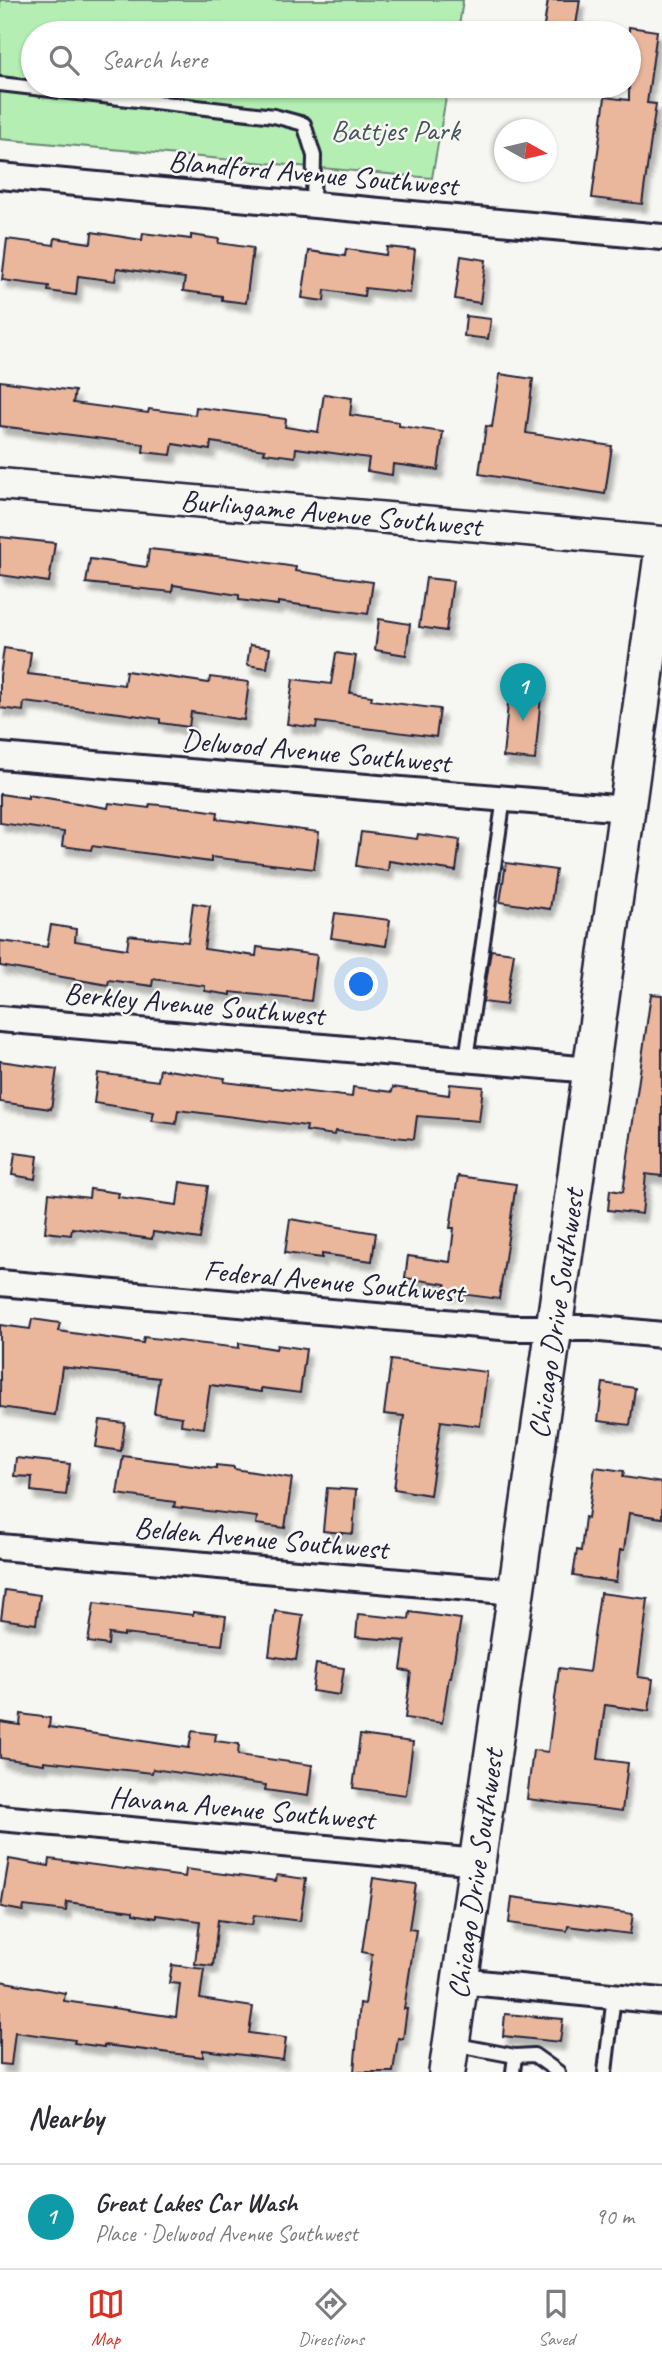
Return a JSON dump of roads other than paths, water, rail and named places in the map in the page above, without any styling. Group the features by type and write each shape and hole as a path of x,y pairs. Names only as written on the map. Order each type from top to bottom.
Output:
{"main road":[{"name":"Chicago Drive Southwest","path":"449,2058 662,555"}],"street":[{"name":"Blandford Avenue Southwest","path":"0,176 662,237"},
{"name":"Burlingame Avenue Southwest","path":"0,484 662,542"},
{"name":"Delwood Avenue Southwest","path":"0,756 626,809"},
{"name":"Berkley Avenue Southwest","path":"0,1019 591,1070"},
{"name":"Federal Avenue Southwest","path":"0,1283 513,1328 591,1328 662,1335"},
{"name":"Belden Avenue Southwest","path":"0,1547 516,1592"},
{"name":"Havana Avenue Southwest","path":"0,1818 478,1861"},
{"path":"460,1981 662,2001"}],"lane":[{"path":"0,84 21,86"},
{"path":"120,98 274,116 304,124 314,156 313,205"},
{"path":"466,1059 504,798"},
{"path":"605,2072 614,1996"},
{"path":"449,2058 534,2055 558,2072"},
{"path":"513,2072 515,2056"}],"place":[{"name":"Great Lakes Car Wash","path":"523,721"}],"park label":[{"name":"Battjes Park","path":"395,130"}]}
